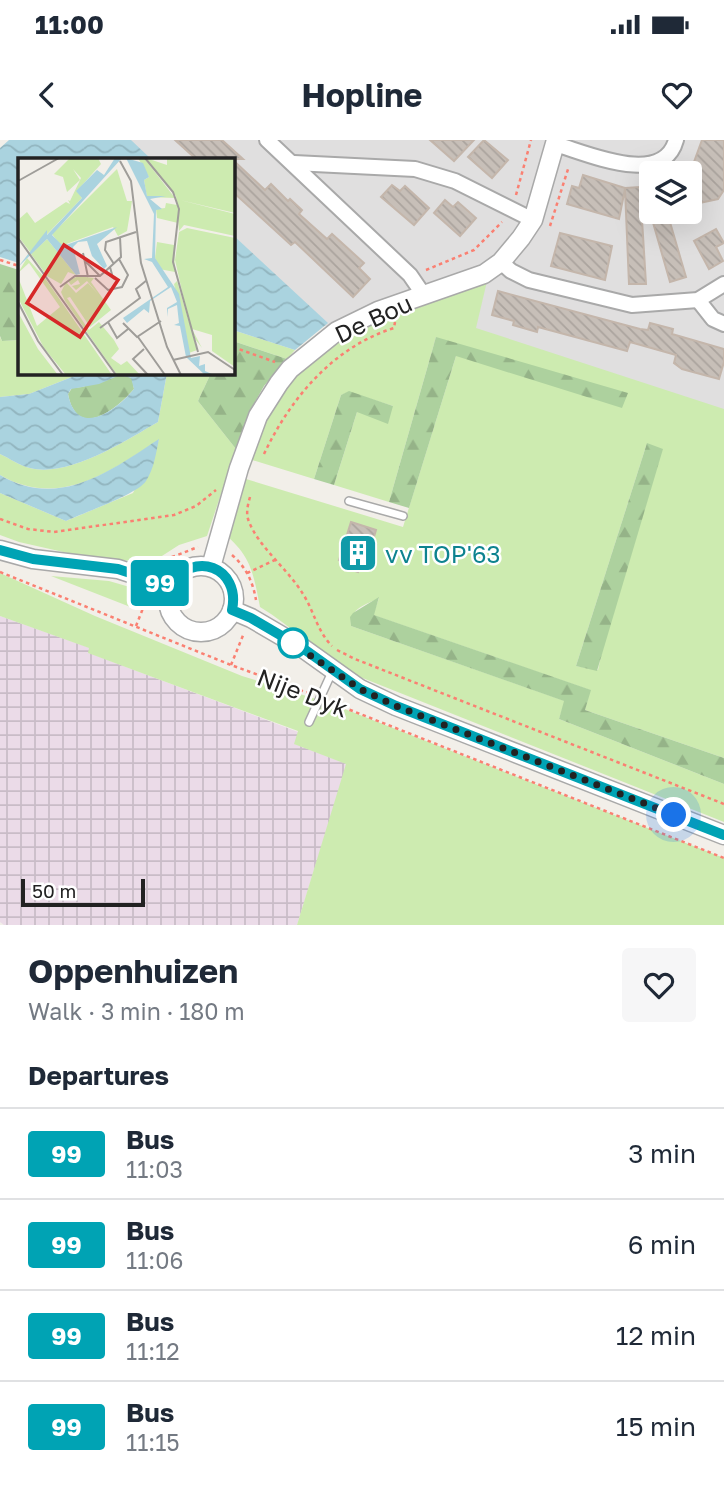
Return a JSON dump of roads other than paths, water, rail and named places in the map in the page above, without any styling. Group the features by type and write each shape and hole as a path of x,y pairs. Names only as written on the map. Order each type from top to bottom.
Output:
{"street":[{"path":"267,140 410,275 423,294"},
{"name":"De Bou","path":"211,567 258,416 290,369 337,331 423,294 484,274 501,262 522,238 533,220 556,142 630,166 655,164 673,151 676,140"},
{"path":"294,163 415,169 455,181 533,220"},
{"path":"501,262 511,271 529,280 632,305 698,300 724,284"},
{"path":"698,300 713,318 724,324"},
{"path":"0,550 33,559 118,569 162,583 175,579 188,568 211,567 224,575 234,592 229,617 217,628 199,632 189,630 174,618 162,583"},
{"name":"Nije Dyk","path":"232,610 304,649 360,689 396,706 724,835"}],"lane":[{"path":"349,501 403,516"},
{"path":"309,722 332,671"}],"water":[{"path":"9,140 131,140 150,158 18,158 18,263 0,257 0,148"},
{"path":"234,236 328,323 295,350 234,330"},
{"path":"79,374 167,374 158,422 96,456 61,468 30,468 0,454 0,397 29,394","holes":["120,375 131,378 134,389 108,412 88,418 73,408 68,394 71,389 99,384"]},
{"path":"159,439 151,471 141,486 66,521 0,493 0,475 22,485 43,489 63,487 103,474"}],"place":[{"name":"vv TOP'63","path":"358,553"}]}
